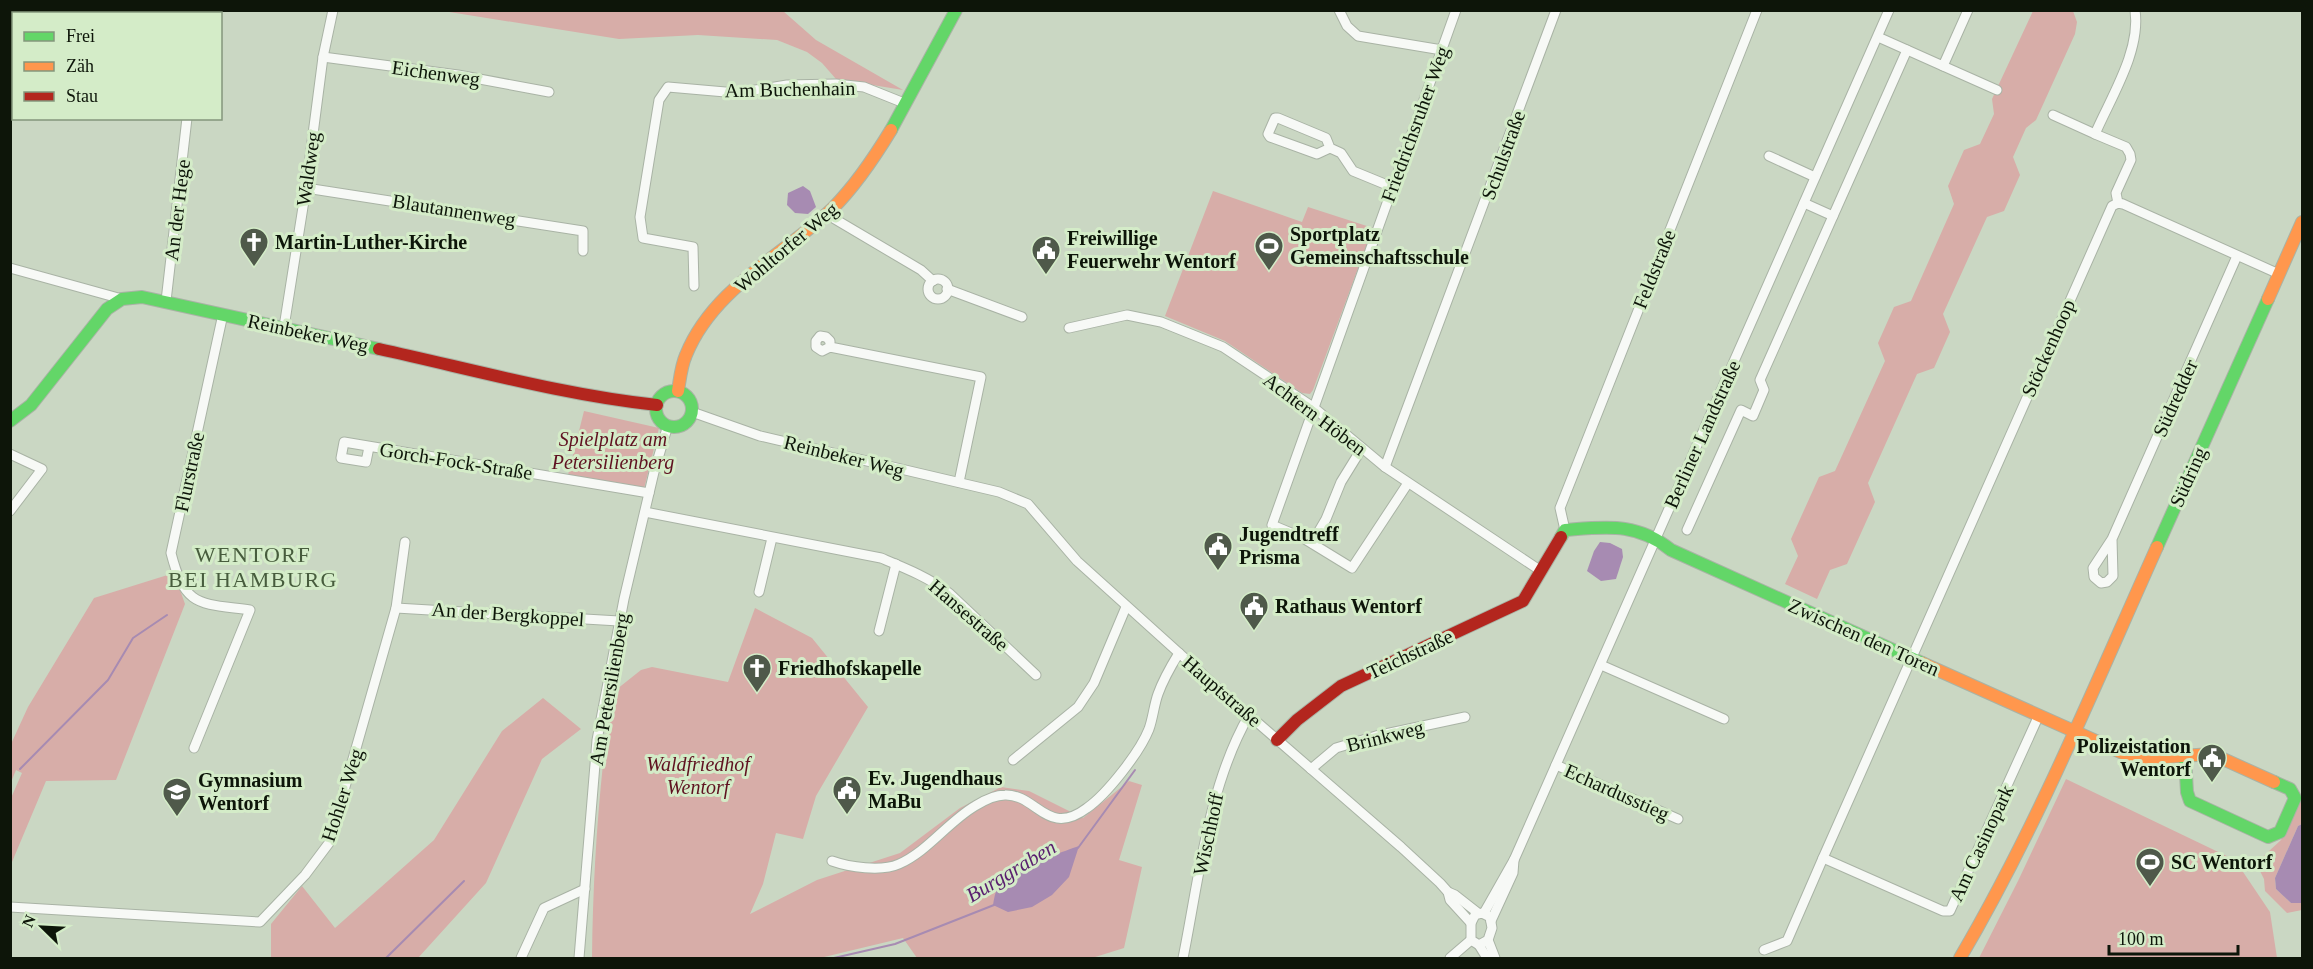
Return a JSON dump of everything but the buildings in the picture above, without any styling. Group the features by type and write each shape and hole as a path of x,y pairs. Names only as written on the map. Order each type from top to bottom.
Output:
{"main road":[{"name":"Wohltorfer Weg","path":"678,391 683,362 704,321 742,283 828,215 857,182 956,10"},
{"name":"Südring","path":"1960,958 1995,898 2074,731 2279,274 2301,230"},
{"name":"Reinbeker Weg","path":"122,299 142,297 166,301 579,393 657,405"},
{"path":"10,421 31,405 107,309 122,299"},
{"path":"678,391 690,401 692,412 683,424 668,425 660,420 657,405 662,395 678,391"},
{"name":"Zwischen den Toren","path":"1565,530 1634,528 1657,538 1671,550 2074,731"},
{"name":"Teichstraße","path":"1277,740 1297,720 1341,686 1523,601 1565,530"},
{"path":"2074,731 2136,759 2212,754 2290,789 2295,798 2280,832 2268,837 2190,801 2186,795 2188,776 2186,757"}],"street":[{"name":"Waldweg","path":"284,327 306,188 323,57 333,10"},
{"path":"1339,10 1347,26 1359,36 1442,50"},
{"name":"Friedrichsruher Weg","path":"1312,543 1272,525 1456,10"},
{"name":"Schulstraße","path":"1385,467 1556,10"},
{"name":"Feldstraße","path":"1565,530 1560,508 1757,10"},
{"name":"Berliner Landstraße","path":"1471,922 1481,913 1514,860 1889,10"},
{"path":"1943,66 1968,10"},
{"path":"2054,115 2095,134 2132,51 2136,33 2135,10"},
{"path":"1878,37 1997,90"},
{"name":"Berliner Landstraße","path":"1688,530 1741,410 1753,416 1764,390 1760,380 1907,50"},
{"name":"Eichenweg","path":"323,57 458,75 549,92"},
{"name":"Am Buchenhain","path":"694,286 693,247 643,238 640,217 659,100 668,87 737,93 787,85 836,84 864,87 904,103"},
{"path":"1330,148 1317,154 1270,137 1268,134 1275,118 1278,118 1326,138 1330,148 1341,153 1353,171 1392,187"},
{"name":"An der Hege","path":"166,301 187,120"},
{"name":"Stöckenhoop","path":"1912,658 2099,234 2112,206 2118,203 2116,193 2132,160 2130,154 2126,147 2095,134"},
{"path":"1770,156 1815,177"},
{"name":"Blautannenweg","path":"306,188 583,231 583,251"},
{"path":"1804,203 1833,216"},
{"path":"2118,203 2279,274"},
{"path":"828,215 921,270 933,281 941,280 946,283 947,289 942,297 933,297 928,289 933,281"},
{"name":"Südredder","path":"2112,539 2237,256"},
{"path":"10,268 122,299"},
{"path":"947,289 1022,317"},
{"name":"Flurstraße","path":"194,748 250,610 202,603 192,598 177,576 171,553 223,314"},
{"name":"Achtern Höben","path":"1069,328 1128,315 1161,322 1223,347 1313,407 1385,467 1541,571"},
{"path":"830,347 981,377 959,482"},
{"name":"Reinbeker Weg","path":"692,412 760,436 999,492"},
{"name":"Am Petersilienberg","path":"579,958 597,740 619,621 649,493 668,425"},
{"name":"Gorch-Fock-Straße","path":"369,447 649,493"},
{"path":"1362,448 1341,482 1326,519 1312,543 1352,568 1408,483"},
{"path":"10,454 42,469 10,511"},
{"name":"Hauptstraße","path":"999,492 1028,504 1077,561 1126,607 1401,847 1448,892 1491,921"},
{"name":"Hansestraße","path":"645,512 881,558 896,564 933,581 949,593 1036,675"},
{"path":"759,592 772,538"},
{"name":"Hohler Weg","path":"10,907 260,922 305,875 329,843 396,608 405,542"},
{"path":"879,632 896,564"},
{"path":"1013,760 1078,706 1094,683 1126,607"},
{"name":"An der Bergkoppel","path":"396,608 619,621"},
{"path":"832,861 847,866 870,868 898,865 926,846 963,813 983,802 1003,795 1018,796 1050,817 1071,818 1089,807 1122,772 1138,749 1149,730 1158,694 1179,653"},
{"path":"1764,950 1787,941 1912,658"},
{"path":"1601,665 1724,719"},
{"name":"Wischhoff","path":"1183,958 1216,792 1237,736 1249,715"},
{"name":"Am Casinopark","path":"1823,858 1943,912 1950,911 2039,715"},
{"name":"Brinkweg","path":"1311,769 1336,748 1376,736 1465,717"},
{"name":"Echardusstieg","path":"1556,765 1678,819"},
{"name":"Berliner Landstraße","path":"1480,942 1513,873 1514,860"},
{"path":"521,958 544,908 585,889"},
{"name":"Hauptstraße","path":"1448,892 1450,900 1471,922"},
{"path":"1471,922 1487,958"},
{"path":"1450,958 1480,942"},
{"path":"1480,942 1495,958"}],"green space":[{"path":"443,11 783,11 816,40 903,90 836,79 822,63 807,52 777,40 698,35 619,39"},
{"path":"2033,11 2073,11 2077,22 2075,34 2036,120 2026,128 2013,157 2020,175 2004,211 1987,217 1943,314 1950,332 1934,368 1917,374 1868,483 1875,502 1847,564 1830,570 1817,599 1785,584 1798,556 1791,539 1819,477 1835,471 1885,361 1878,343 1894,307 1911,301 1954,204 1948,186 1964,150 1980,144 1994,114 1992,99"},
{"name":"Sportplatz Gemeinschaftsschule","path":"1213,191 1302,222 1308,207 1373,228 1310,394 1302,393 1225,341 1165,316"},
{"name":"Spielplatz am Petersilienberg","path":"584,411 659,428 644,489 568,475"},
{"path":"174,573 185,604 116,780 46,781 12,862 10,862 11,798 22,773 16,770 11,782 11,744 28,707 94,598"},
{"name":"Waldfriedhof Wentorf","path":"755,608 812,638 868,707 816,796 803,839 776,833 763,884 750,914 817,880 900,853 960,808 1001,787 1029,791 1083,818 1129,781 1142,785 1119,860 1142,867 1124,948 1092,958 917,958 903,938 820,958 592,958 598,825 612,693 641,670 652,667 728,682"},
{"path":"543,698 581,729 542,759 486,883 418,958 271,958 271,924 302,886 335,928 434,840 502,731"},
{"name":"SC Wentorf","path":"2066,779 2235,860 2270,912 2277,958 1979,958"},
{"path":"2302,796 2302,824 2298,826 2275,878 2276,889 2291,903 2300,903 2302,898 2302,910 2287,913 2265,891 2264,879 2256,863 2281,840"}],"shaded area":[{"path":"803,186 810,191 816,207 808,214 795,213 787,205 788,193"},
{"path":"1600,542 1610,543 1622,549 1623,557 1616,579 1601,581 1587,571"},
{"path":"2302,824 2302,898 2301,903 2291,903 2276,889 2275,878 2298,826"},
{"path":"1079,846 1069,877 1052,895 1032,907 1008,912 993,905 998,887 1013,874"}],"waterway":[{"path":"20,769 108,680 133,638 167,615"},
{"name":"Burggraben","path":"1078,848 1135,770"},
{"path":"386,958 464,881"},
{"name":"Burggraben","path":"834,958 895,944 994,905"}],"traffic: fast":[{"path":"891,130 956,10"},
{"path":"10,421 31,405 107,309 122,299 142,297 379,349"},
{"path":"2157,547 2268,299"},
{"path":"674,391 686,397 692,409 686,421 674,427 662,421 656,409 662,397 674,391"},
{"path":"1561,537 1565,530 1594,528 1621,528 1646,535 1671,550 1922,663"},
{"path":"2185,757 2187,792 2190,801 2268,837 2280,832 2295,798 2290,789 2274,782"}],"traffic: slow":[{"path":"678,391 686,355 698,331 713,310 731,291 833,208 864,171 891,130"},
{"path":"2268,299 2302,222"},
{"path":"1960,958 2040,807 2157,547"},
{"path":"1922,663 2136,759 2212,754 2274,782"}],"traffic: jam":[{"path":"379,349 552,388 657,405"},
{"path":"1277,740 1297,720 1341,686 1523,601 1561,537"}],"place":[{"name":"Martin-Luther-Kirche","path":"254,268"},
{"name":"Sportplatz Gemeinschaftsschule","path":"1269,272"},
{"name":"Freiwillige Feuerwehr Wentorf","path":"1046,276"},
{"name":"Jugendtreff Prisma","path":"1218,572"},
{"name":"Rathaus Wentorf","path":"1254,632"},
{"name":"Friedhofskapelle","path":"757,694"},
{"name":"Polizeistation Wentorf","path":"2212,784"},
{"name":"Ev. Jugendhaus MaBu","path":"847,816"},
{"name":"Gymnasium Wentorf","path":"177,818"},
{"name":"SC Wentorf","path":"2150,888"}],"district":[{"name":"WENTORF BEI HAMBURG","path":"253,566"}]}
